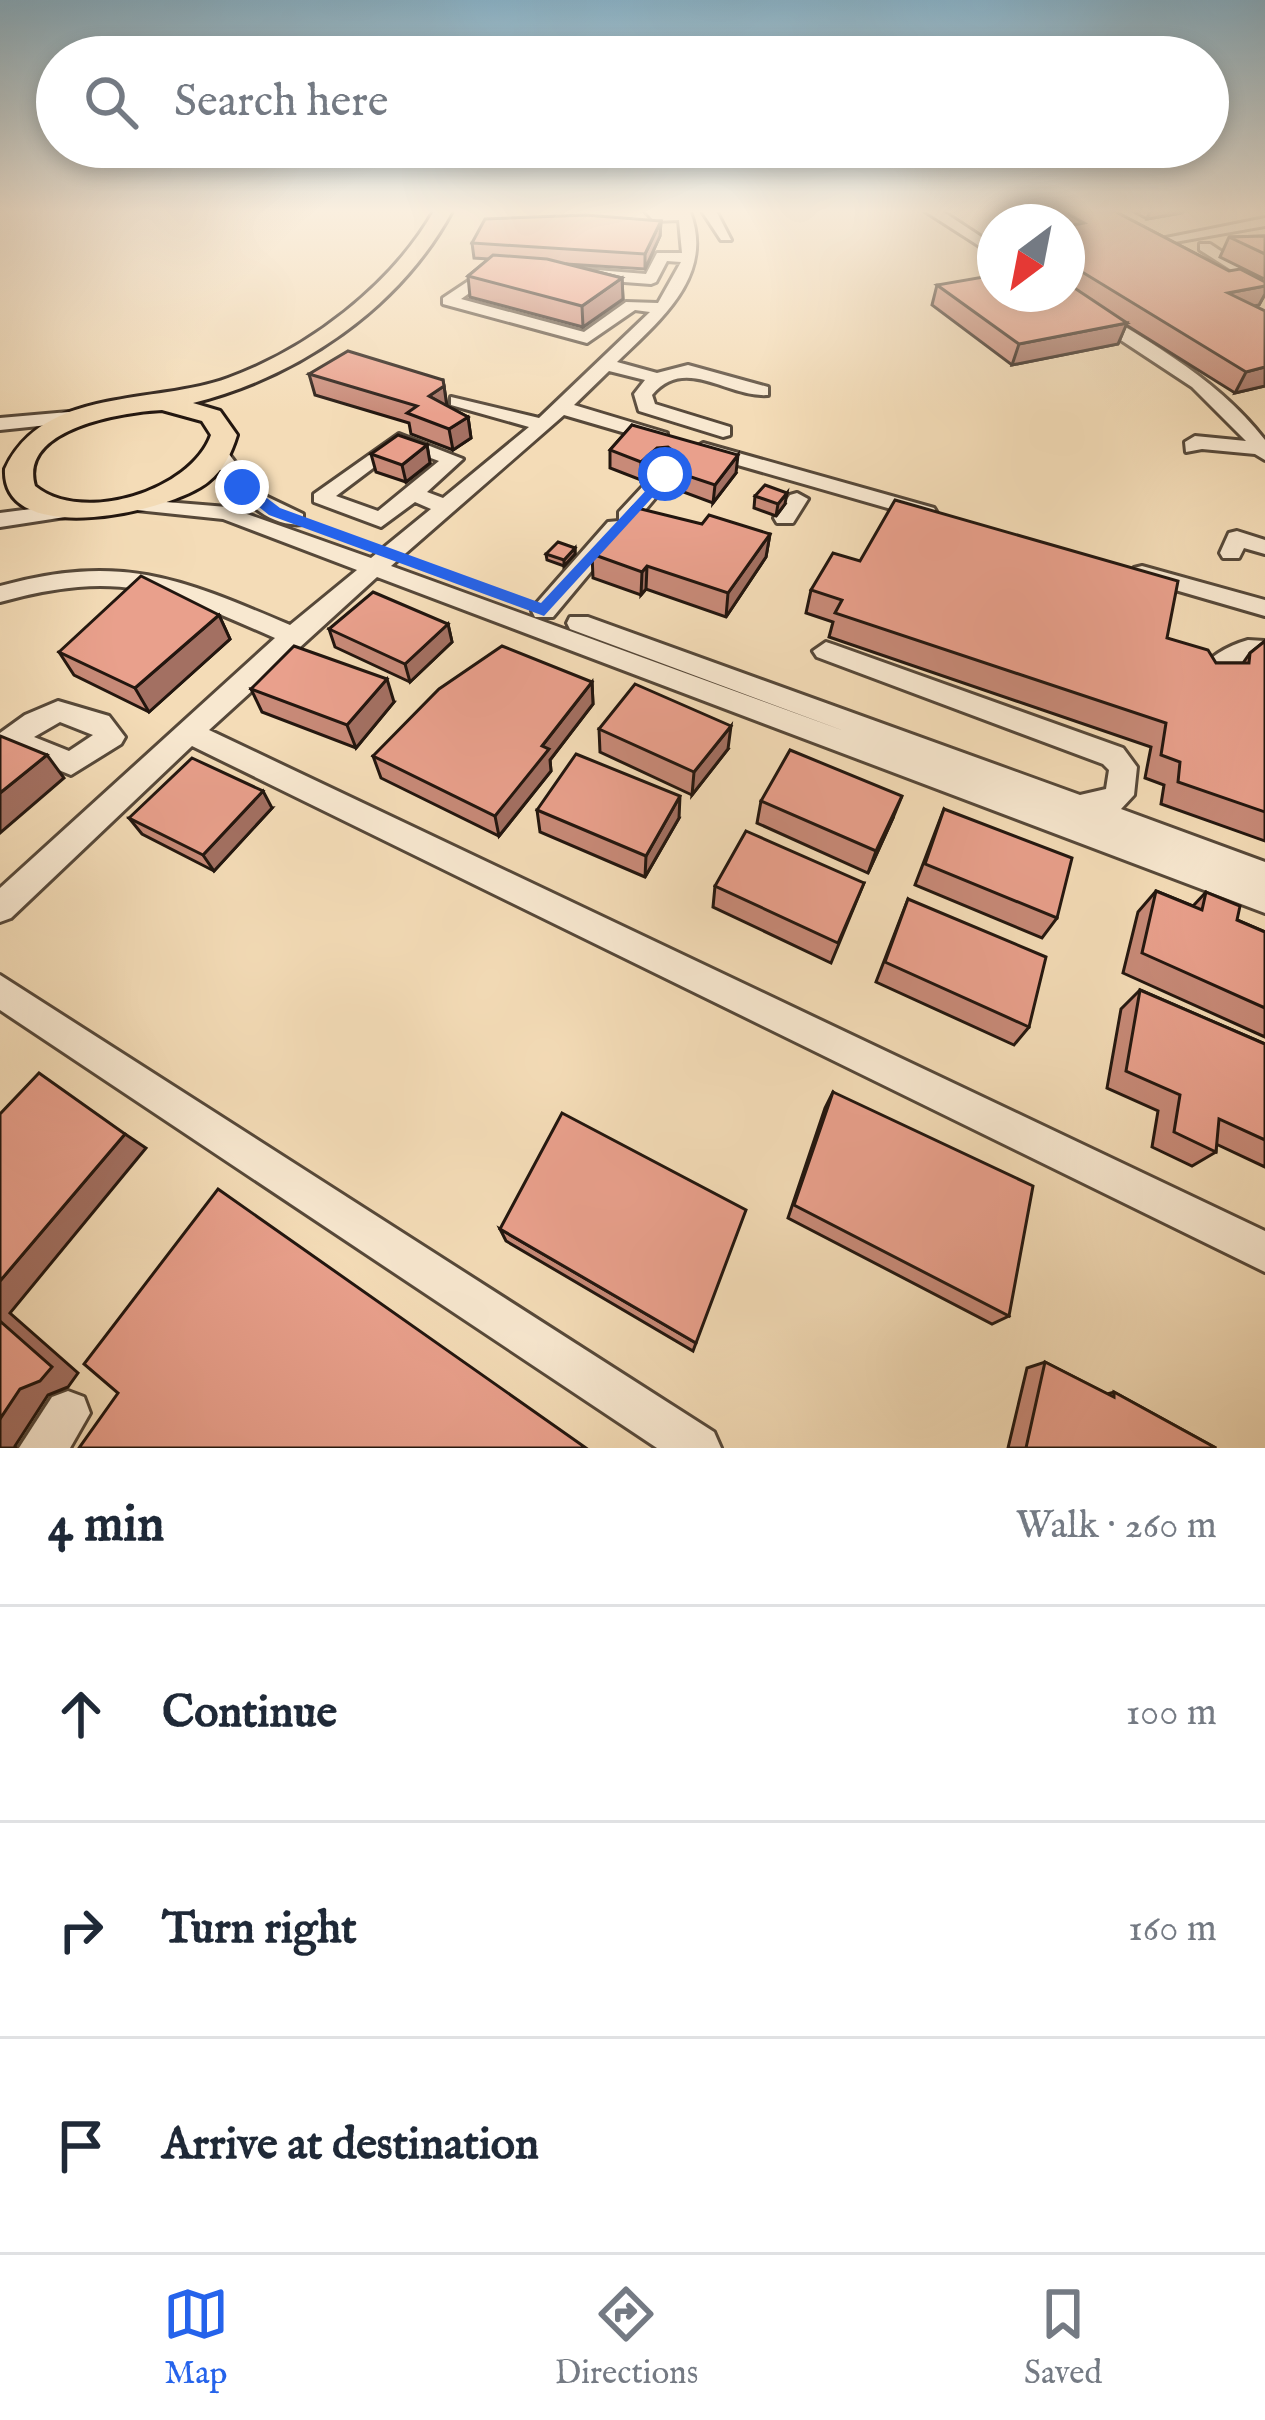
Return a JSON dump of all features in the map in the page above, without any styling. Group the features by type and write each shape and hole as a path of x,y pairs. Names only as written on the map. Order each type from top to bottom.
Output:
{"main road":[{"path":"391,279 305,345 243,381 163,403 113,407 80,417 42,438 13,471 34,500 70,510 137,504 189,482 279,377 415,279"},
{"path":"163,403 211,416 231,430"}],"street":[{"path":"471,279 449,301 584,338 596,335 632,305 663,308"},
{"path":"0,908 293,636 562,408 663,308 679,279"},
{"path":"1085,311 1255,425 1264,452 1204,440 1195,442 1193,448"},
{"path":"608,364 657,378"},
{"path":"723,431 646,407 643,394 657,378 675,369 762,391"},
{"path":"458,401 543,425"},
{"path":"562,408 792,498 946,519"},
{"path":"1,424 80,417"},
{"path":"488,439 513,417"},
{"path":"1,424 23,454 13,471"},
{"path":"231,430 242,487 261,504 348,549 418,530"},
{"path":"398,440 453,459 412,494 381,520 321,498 398,440"},
{"path":"544,610 665,474"},
{"path":"412,494 446,507"},
{"path":"137,504 227,513 381,560 1265,899"},
{"path":"0,520 70,510"},
{"path":"627,517 656,527"},
{"path":"412,572 418,530"},
{"path":"1232,553 1238,538 1265,548"},
{"path":"340,595 348,549"},
{"path":"1129,570 1265,608"},
{"path":"340,595 412,572 544,610 1265,874"},
{"path":"0,594 74,575 139,575 293,636"},
{"path":"1209,675 1235,652 1251,647 1265,650"},
{"path":"826,651 1113,756 1123,767 1120,795 1106,804 1079,807"},
{"path":"189,733 1265,1252"},
{"path":"0,991 698,1448"}],"building":[{"path":"478,279 621,279 582,306"},
{"path":"977,279 977,312 1085,312 1085,295 1127,323 1019,344 937,285"},
{"path":"1093,279 1258,279 1265,286 1228,293 1265,311 1265,367 1246,372"},
{"path":"348,351 443,380 444,386 429,396 468,417 449,429 407,413 417,406 309,374"},
{"path":"632,425 738,455 715,485 670,470 680,456 668,447 657,448 641,462 610,450"},
{"path":"398,435 427,445 402,465 371,454"},
{"path":"765,485 787,493 778,504 755,496"},
{"path":"895,500 1178,581 1167,638 1208,650 1216,663 1249,663 1250,653 1265,641 1265,812 1178,782 1180,762 1161,755 1166,723 835,613 842,600 811,590 833,553 860,561"},
{"path":"633,507 702,524 709,515 770,534 728,593 647,566 642,572 592,554"},
{"path":"558,542 575,548 564,560 546,554"},
{"path":"141,576 219,615 135,688 59,652"},
{"path":"373,592 448,624 405,664 329,629"},
{"path":"294,646 387,679 347,725 251,689"},
{"path":"502,646 592,682 542,746 549,749 495,816 373,756 439,689"},
{"path":"635,684 731,726 694,772 599,729"},
{"path":"0,736 47,755 0,793"},
{"path":"790,750 902,796 876,851 761,801"},
{"path":"576,754 680,796 646,856 537,810"},
{"path":"192,758 263,791 203,855 129,818"},
{"path":"944,809 1072,858 1057,918 925,864"},
{"path":"746,831 864,883 838,943 715,886"},
{"path":"1156,891 1202,910 1206,892 1240,906 1237,920 1265,932 1265,1008 1142,953"},
{"path":"908,899 1046,957 1029,1027 885,962"},
{"path":"1140,990 1265,1044 1265,1140 1219,1119 1216,1152 1174,1132 1180,1095 1126,1071"},
{"path":"39,1073 125,1134 0,1281 0,1114"},
{"path":"833,1092 1033,1186 1009,1316 794,1205"},
{"path":"562,1113 746,1210 696,1343 500,1229"},
{"path":"218,1189 586,1448 79,1448 118,1393 84,1364"},
{"path":"0,1321 52,1367 40,1381 20,1389 0,1419"},
{"path":"1045,1362 1114,1397 1114,1392 1216,1448 1026,1448"}],"route":[{"path":"242,487 274,512 544,610 665,474"}]}
